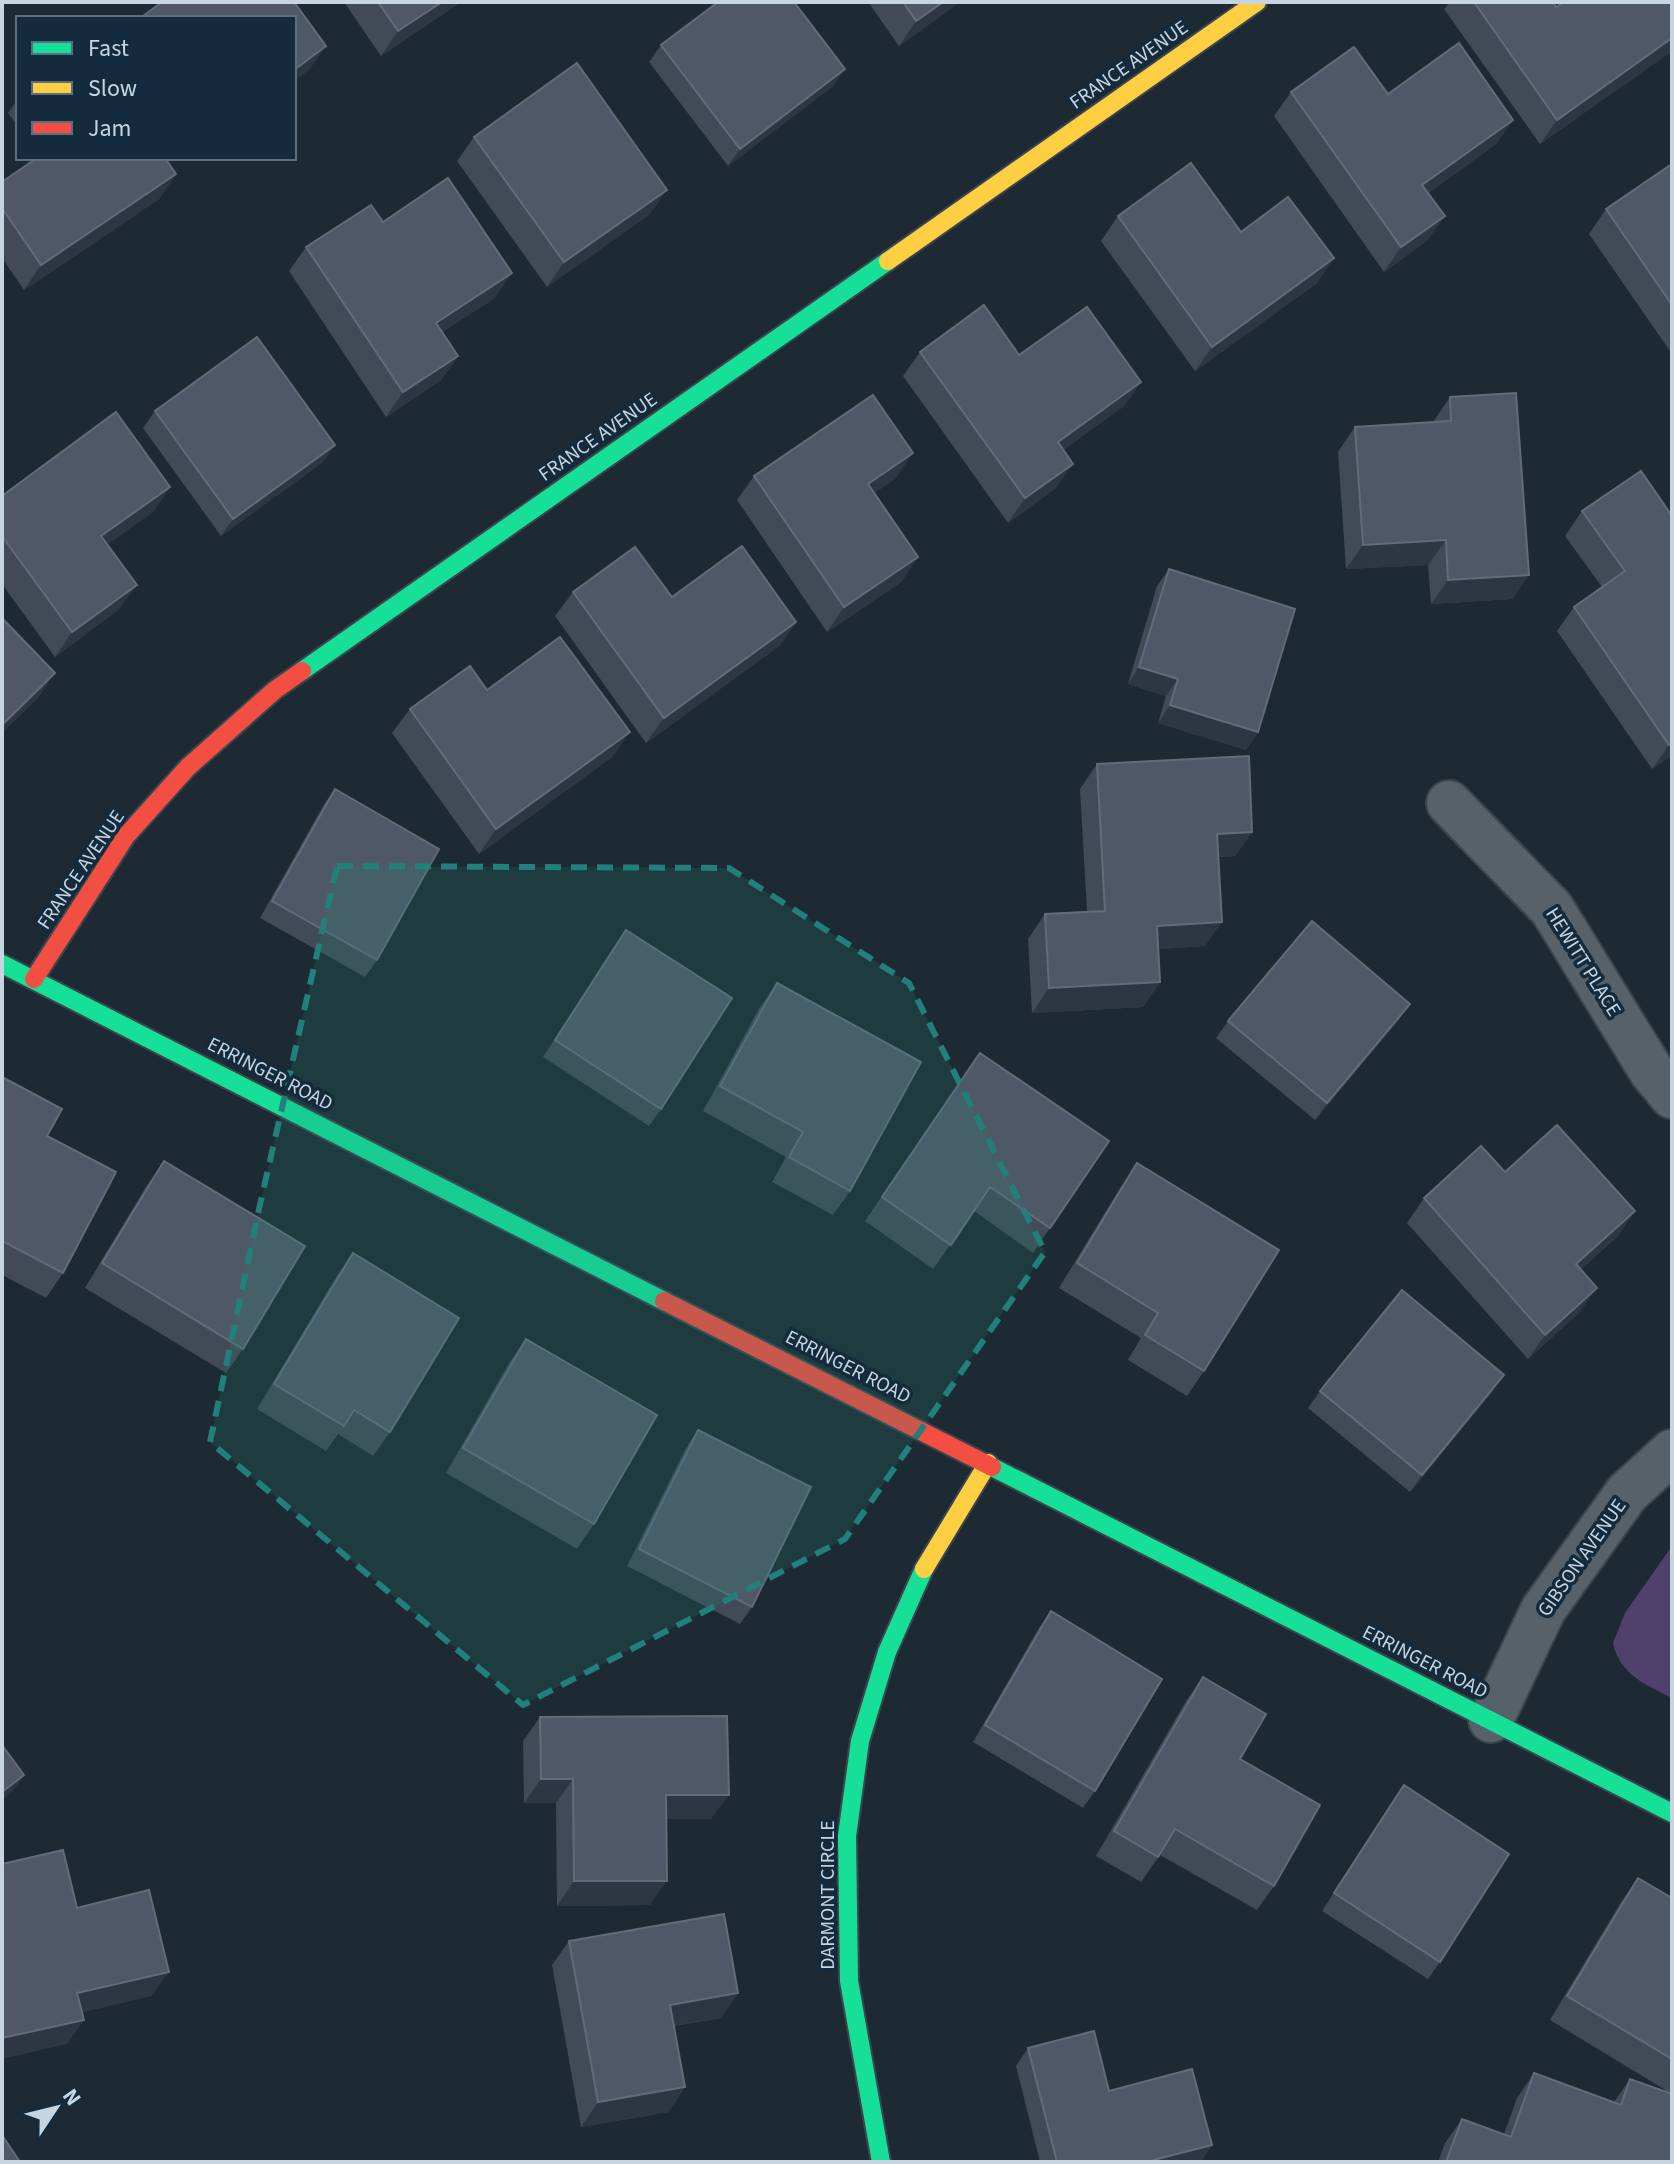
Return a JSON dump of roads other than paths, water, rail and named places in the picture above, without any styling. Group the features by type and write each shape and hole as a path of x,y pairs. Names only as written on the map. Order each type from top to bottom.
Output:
{"street":[{"name":"FRANCE AVENUE","path":"34,979 126,836 188,767 275,690 1257,2"},
{"name":"HEWITT PLACE","path":"1449,803 1552,909 1652,1072 1672,1096"},
{"name":"ERRINGER ROAD","path":"2,964 1672,1813"},
{"name":"GIBSON AVENUE","path":"1491,1720 1543,1610 1627,1493 1672,1452"},
{"name":"DARMONT CIRCLE","path":"881,2162 849,1981 847,1836 860,1741 887,1652 929,1559 988,1463"}]}
